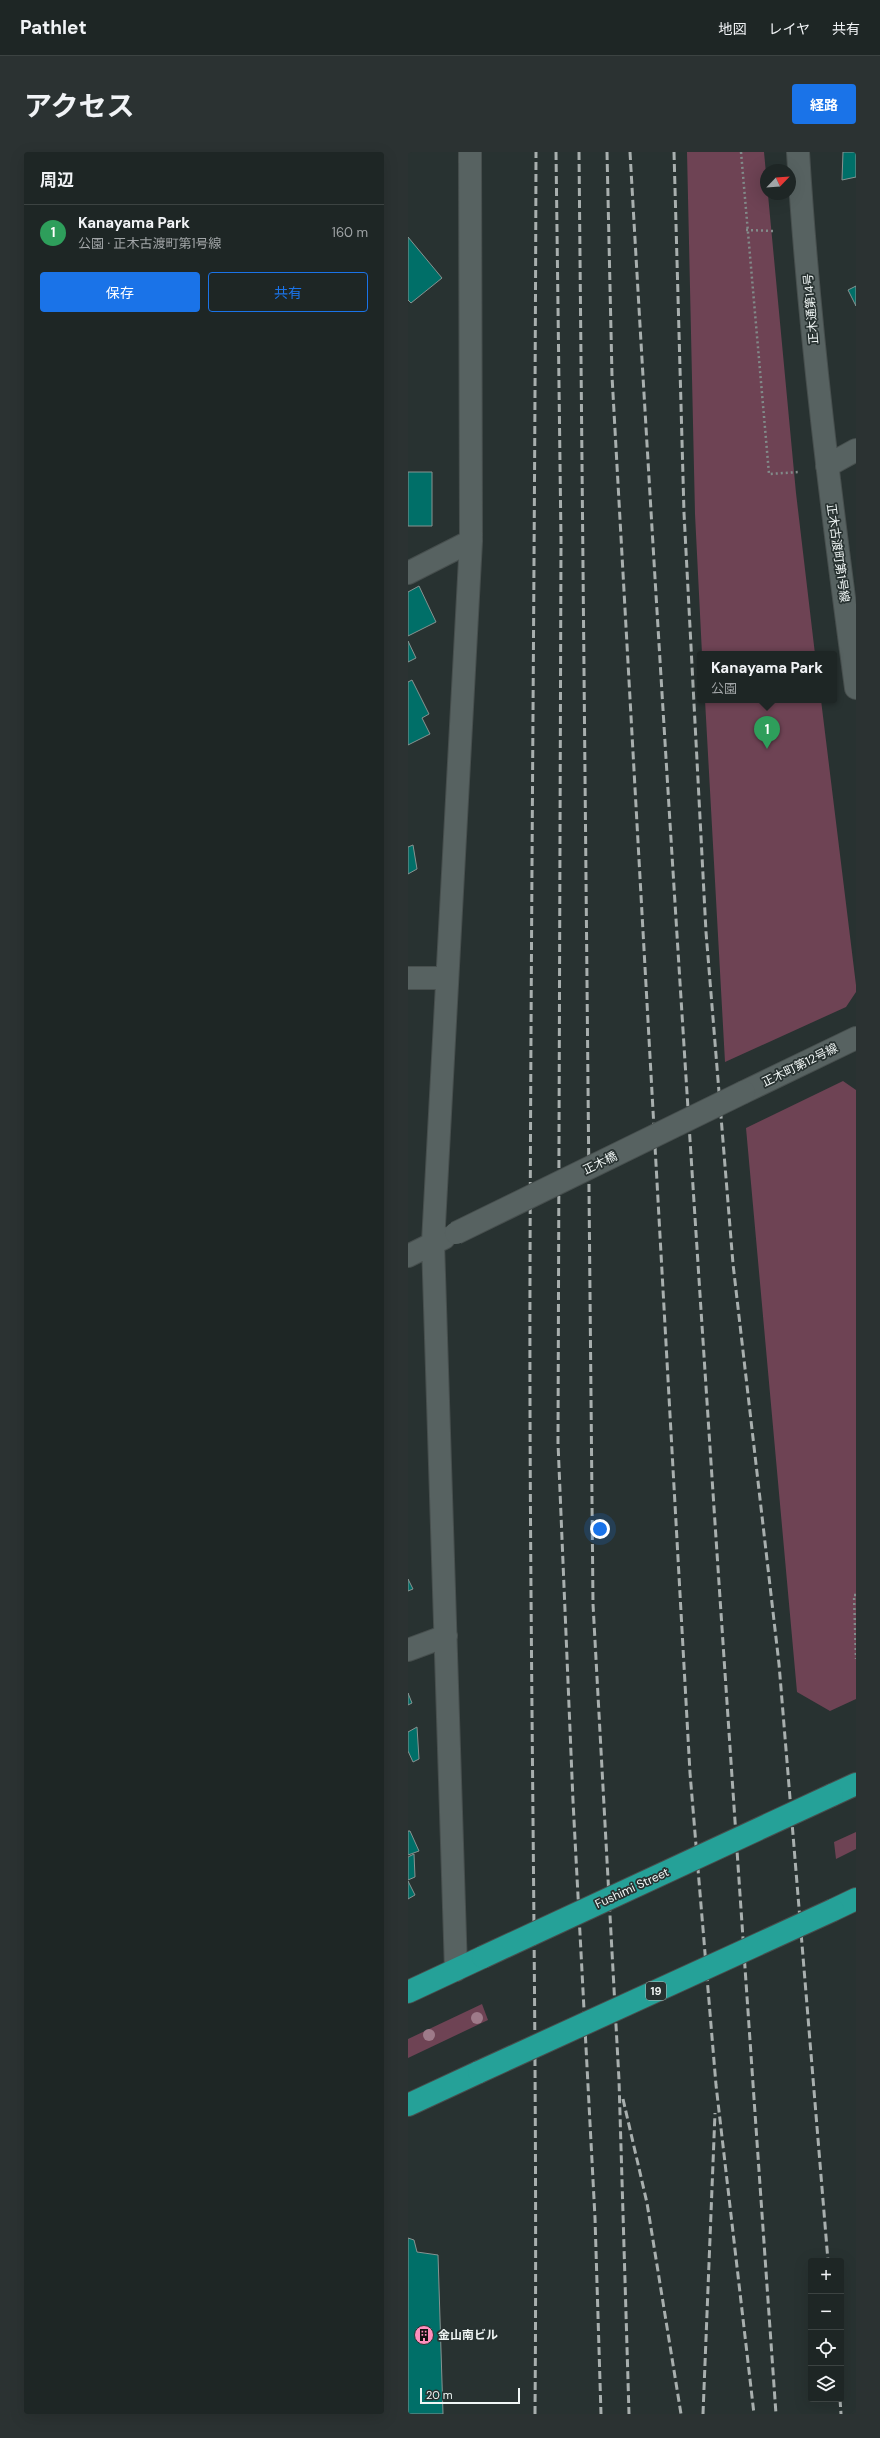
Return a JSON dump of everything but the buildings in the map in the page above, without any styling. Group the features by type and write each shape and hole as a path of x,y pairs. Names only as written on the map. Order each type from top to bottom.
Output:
{"highway":[{"name":"Fushimi Street","path":"408,1992 856,1784"},
{"name":"19","path":"408,2105 856,1899"}],"street":[{"path":"456,1970 433,1243 471,541 470,152"},
{"name":"正木通第14号","path":"798,152 802,223 827,466"},
{"path":"827,466 856,450"},
{"name":"正木古渡町第1号線","path":"827,466 856,688"},
{"path":"408,573 471,541"},
{"path":"408,978 447,978"},
{"name":"正木町第12号線","path":"744,1092 856,1038"},
{"name":"正木橋","path":"408,1256 744,1092"},
{"path":"408,1650 446,1636"}],"path":[{"path":"741,152 746,230 769,474 799,472"},
{"path":"746,230 774,232"},
{"path":"856,1595 854,1595 856,1659"}],"shaded area":[{"path":"687,152 764,152 765,164 760,164 760,200 769,200 796,493 815,651 702,651 695,514"},
{"path":"705,703 821,703 856,992 846,1007 725,1062"},
{"path":"843,1081 856,1090 856,1699 830,1711 797,1692 746,1128"},
{"path":"856,1832 856,1849 836,1859 834,1842"},
{"path":"482,2004 488,2020 408,2058 408,2039"}],"railway":[{"path":"535,2414 536,2272 530,1277 536,152"},
{"path":"556,152 561,540 558,1443 573,1801 595,2218 601,2414"},
{"path":"579,152 593,1604 619,2080 629,2414"},
{"path":"607,152 612,376 690,1773 716,2085 754,2414"},
{"path":"630,152 646,435 699,1283 776,2414"},
{"path":"674,152 684,513 706,932 733,1264 779,1664 828,2258"},
{"path":"623,2099 647,2203 681,2414"},
{"path":"703,2414 715,2113"},
{"path":"840,2402 841,2414"}],"place":[{"name":"Kanayama Park","path":"767,749"},
{"name":"金山南ビル","path":"424,2335"}]}
